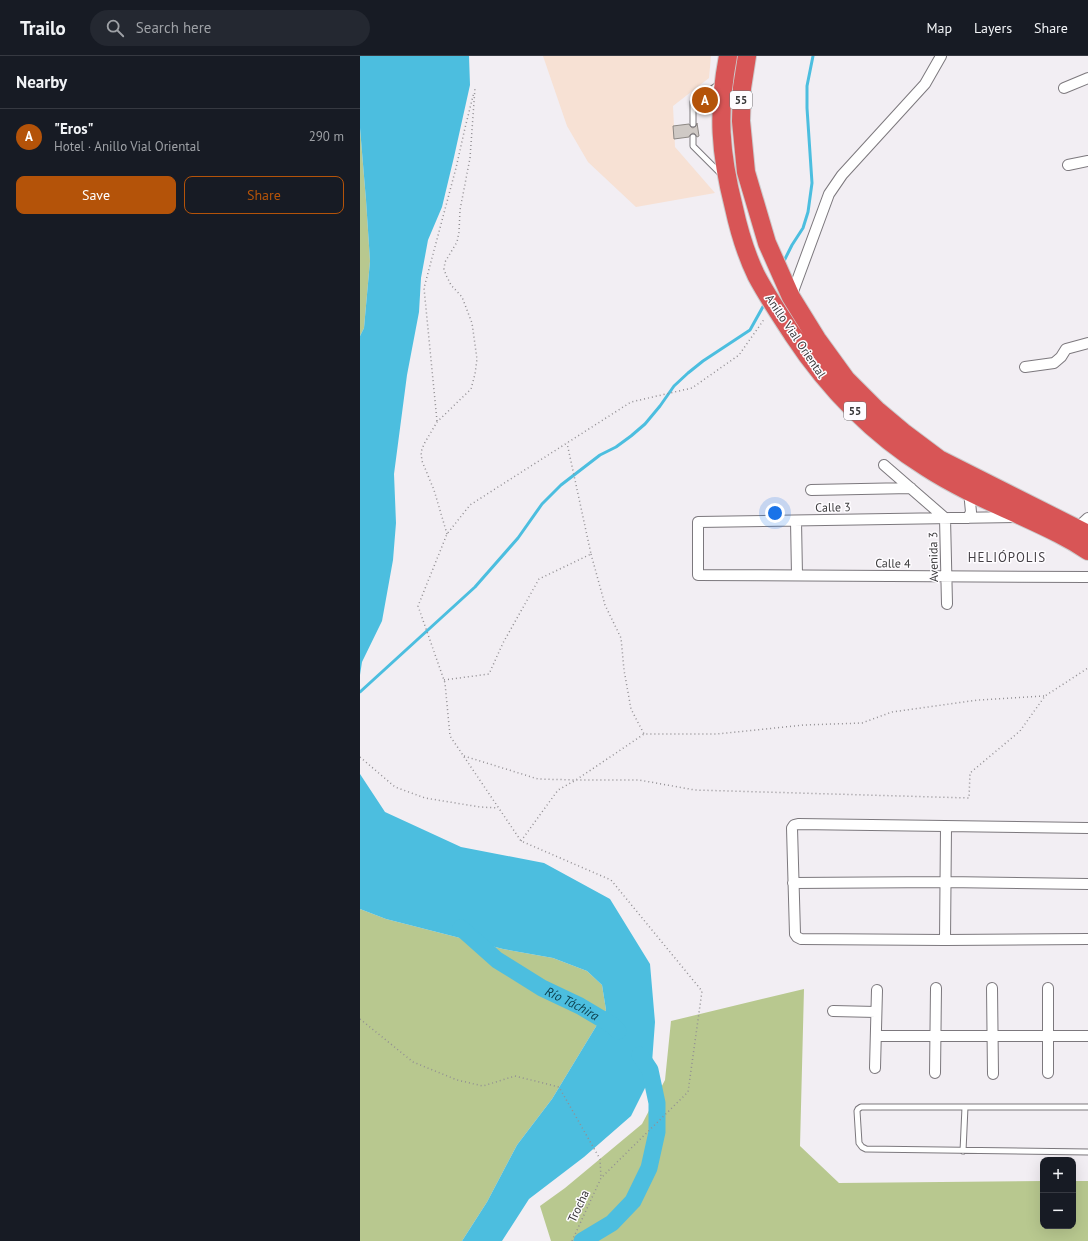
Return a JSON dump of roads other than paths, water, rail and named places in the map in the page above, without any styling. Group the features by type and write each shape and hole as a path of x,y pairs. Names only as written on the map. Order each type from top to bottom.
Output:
{"highway":[{"name":"Anillo Vial Oriental","path":"728,56 723,82 721,112 722,147 726,177 736,219 745,248 756,274 774,306 808,357 828,382 854,410 890,442 915,460 928,469 969,491 1060,534 1088,551"},
{"name":"Anillo Vial Oriental","path":"747,56 742,88 741,122 742,145 746,172 766,243 791,297 817,339 846,379 878,411 903,432 940,459 1084,526"}],"street":[{"path":"791,297 829,194 842,175 924,84 941,56"},
{"path":"1064,88 1088,78"},
{"path":"1068,165 1088,161"},
{"path":"1025,366 1054,363 1061,357 1066,349 1088,343"},
{"name":"Avenida 3","path":"884,465 945,518 947,604"},
{"path":"811,490 911,488"},
{"path":"968,518 971,512 969,491"},
{"name":"Calle 3","path":"698,575 698,522 1022,517"},
{"path":"796,521 798,575"},
{"name":"Calle 4","path":"698,575 1088,577"},
{"path":"1088,828 798,824 794,825 792,828 795,934 797,938 945,940 1088,939"},
{"path":"945,940 946,827"},
{"path":"793,883 945,882 1088,884"},
{"path":"935,1073 936,988"},
{"path":"992,988 994,1074"},
{"path":"1048,988 1048,1073"},
{"path":"875,1068 877,990"},
{"path":"832,1011 876,1012"},
{"path":"876,1036 1088,1036"}],"lane":[{"path":"693,124 693,102 723,82"},
{"path":"693,137 693,146 726,177"},
{"path":"1088,1107 861,1107 857,1112 860,1143 866,1150 1088,1152"},
{"path":"963,1151 965,1107"}],"water":[{"path":"360,56 469,56 470,85 442,207 428,240 421,278 419,312 407,375 394,474 396,523 393,560 382,621 362,662 360,675 360,336 364,328 370,261 360,128"},
{"path":"360,774 385,812 461,847 544,863 610,899 650,964 655,1022 651,1076 631,1116 584,1157 529,1199 502,1241 462,1241 487,1202 517,1145 552,1099 606,1010 602,985 587,971 553,958 503,949 386,919 360,909"}],"waterway":[{"path":"783,263 803,228 808,212 812,183 807,86 813,56"},
{"path":"360,692 475,587 518,538 542,504 561,485 600,455 616,447 645,424 674,386 688,373 703,361 750,330 765,303"},
{"name":"Río Táchira","path":"461,928 497,960 542,988 580,1006 612,1025 618,1031"},
{"name":"Río Táchira","path":"582,1241 612,1223 633,1201 649,1168 657,1132 657,1103 650,1070 640,1055"}],"place":[{"name":"\"Eros\"","path":"705,100"}],"district":[{"name":"HELIÓPOLIS","path":"1007,557"}]}
